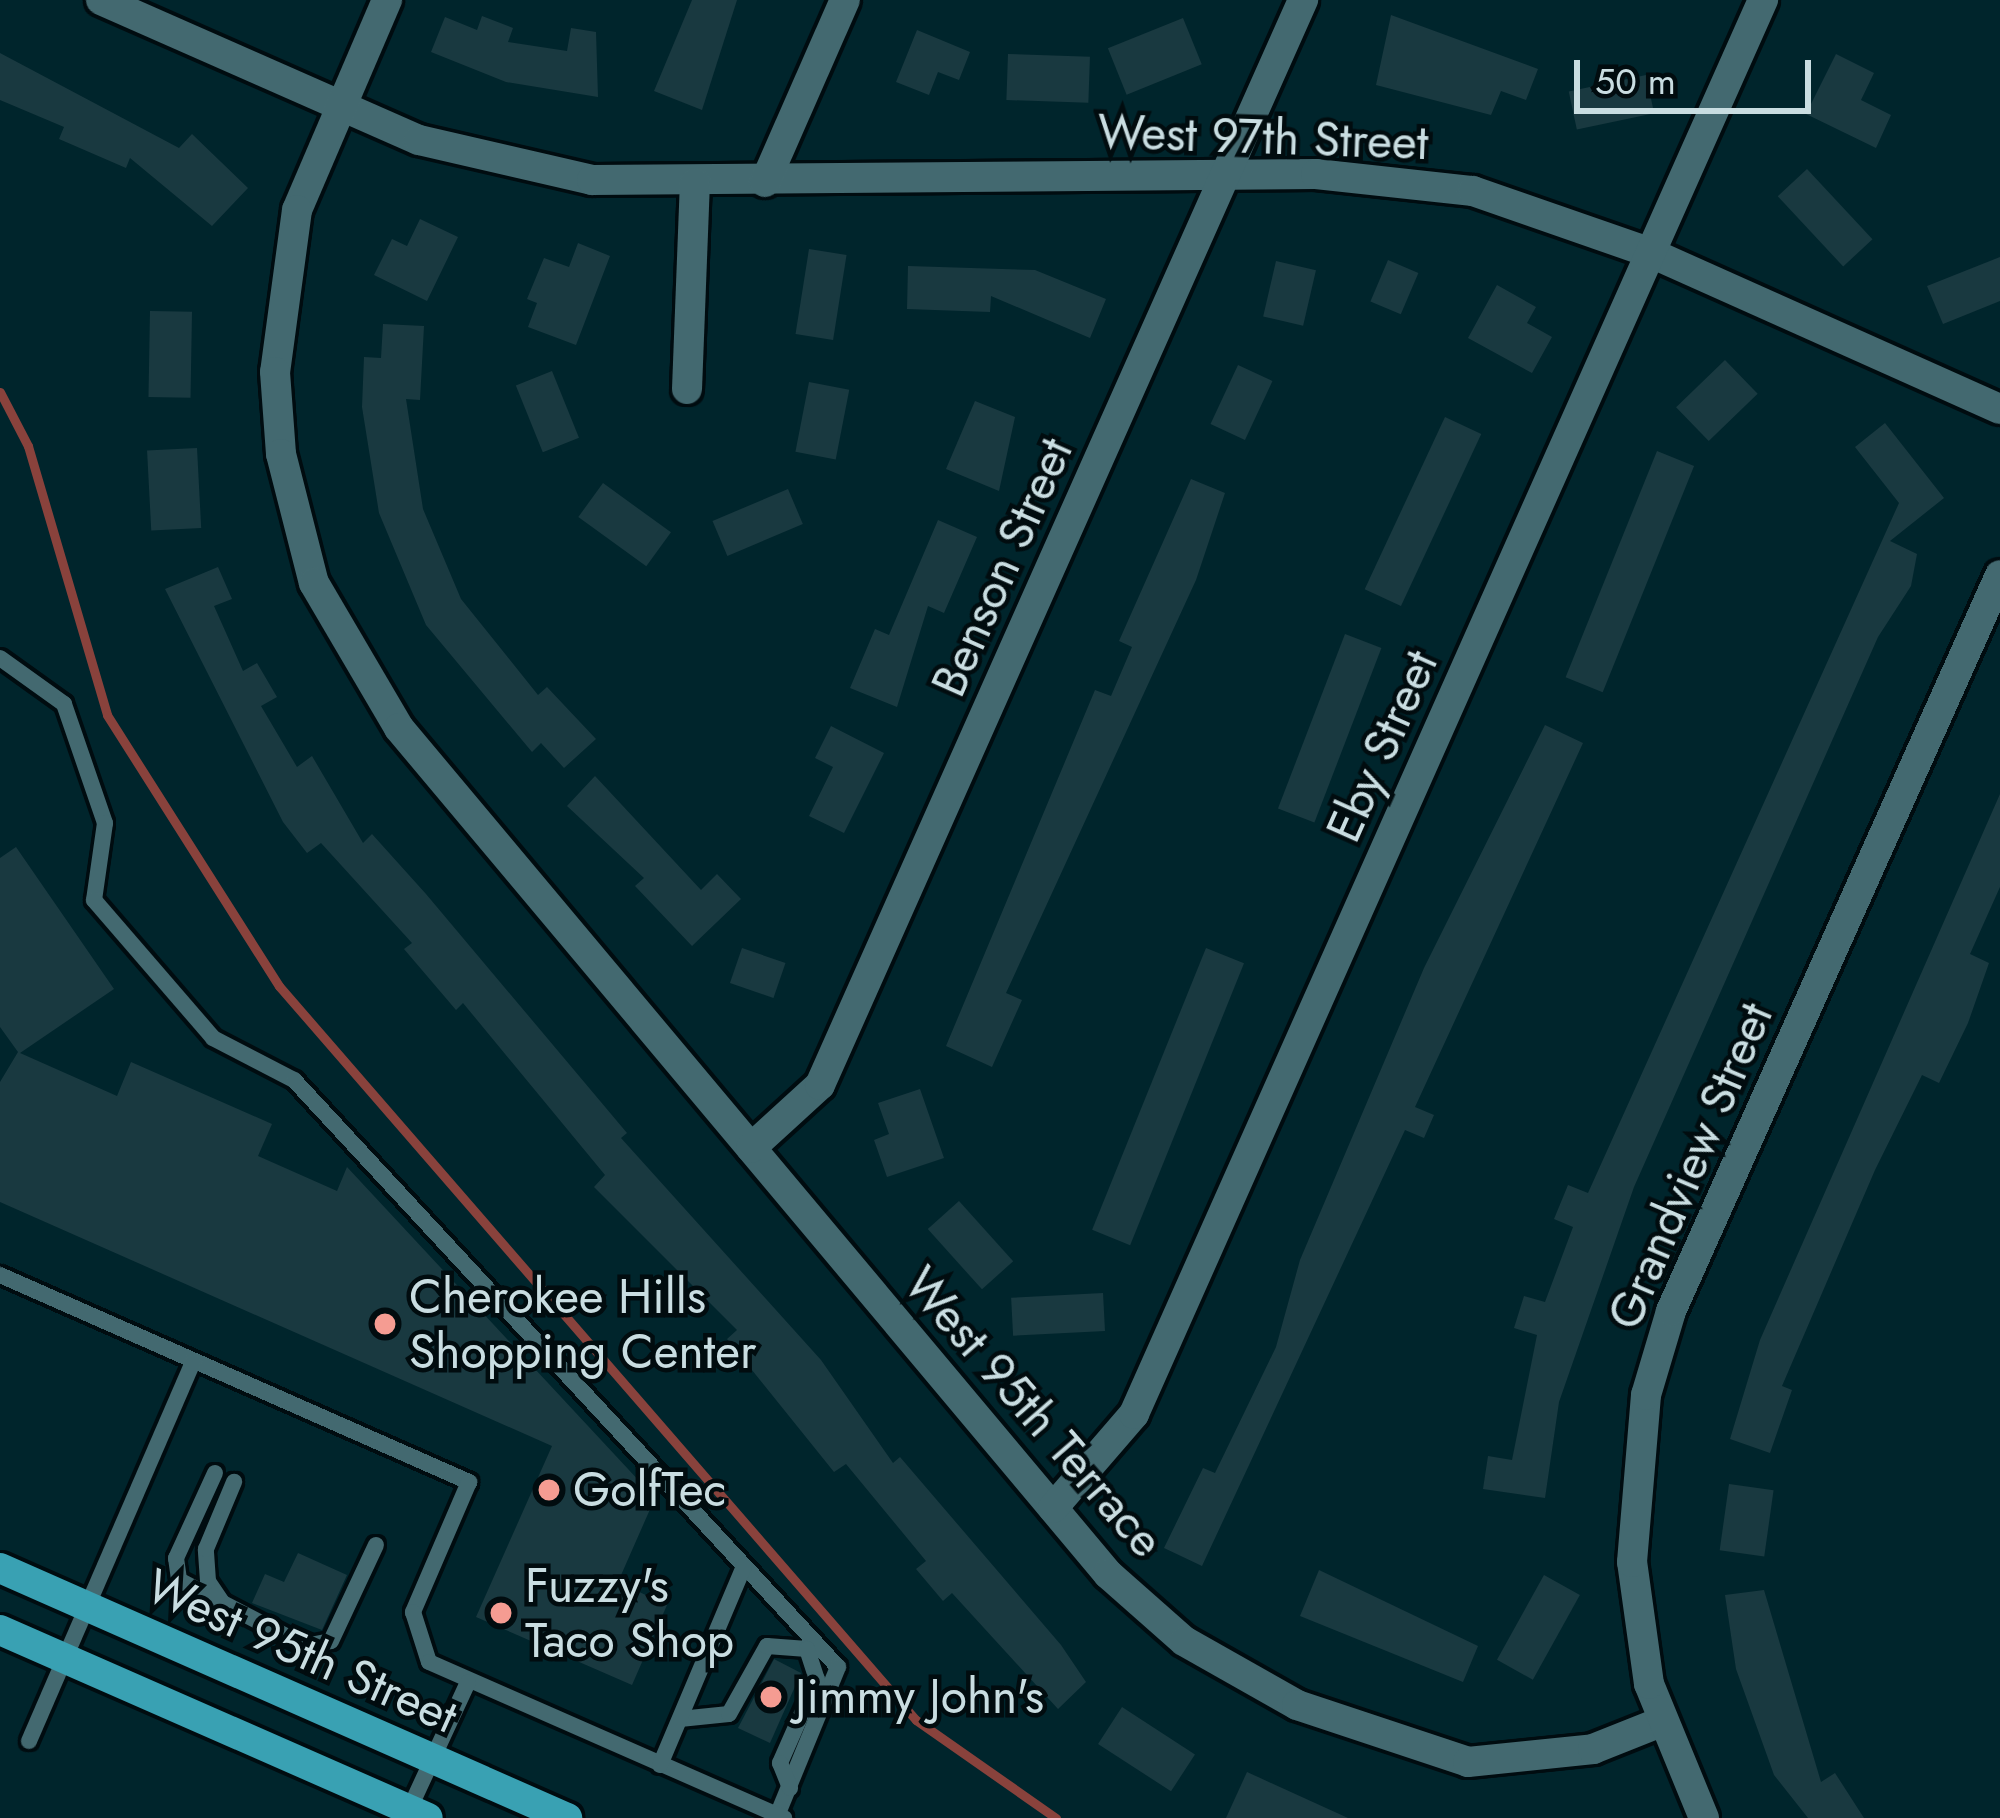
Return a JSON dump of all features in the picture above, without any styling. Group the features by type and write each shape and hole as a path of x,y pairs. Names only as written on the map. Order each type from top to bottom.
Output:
{"main road":[{"name":"West 95th Street","path":"0,1568 566,1818"},
{"path":"0,1630 414,1815"}],"street":[{"name":"West 97th Street","path":"100,0 338,106 515,168 694,184 1316,174 1473,191 1651,253 2000,409"},
{"name":"West 95th Terrace","path":"387,0 296,211 279,296 275,372 295,524 354,663 496,843 1053,1508 1184,1641 1373,1737 1507,1763 1592,1749 1661,1721"},
{"path":"765,182 845,0"},
{"name":"Benson Street","path":"751,1148 820,1085 1303,0"},
{"name":"Eby Street","path":"1053,1508 1134,1414 1762,0"},
{"path":"687,389 694,184"},
{"name":"Grandview Street","path":"1704,1818 1661,1721 1632,1562 1646,1395 1672,1311 2000,575"}],"lane":[{"path":"0,658 64,704 105,823 94,900 213,1038 294,1080 838,1667 779,1817 429,1662 412,1612 469,1482 0,1275"},
{"path":"29,1741 193,1362"},
{"path":"214,1473 176,1569 195,1598 319,1647 338,1631 376,1545"},
{"path":"230,1613 206,1566 234,1482"},
{"path":"661,1765 744,1565"},
{"path":"680,1719 729,1714 766,1646 807,1649 818,1679 780,1763 790,1788"},
{"path":"414,1815 468,1682"}],"building":[{"path":"692,0 737,0 702,110 654,91"},
{"path":"1391,15 1538,69 1526,100 1501,91 1491,115 1376,85"},
{"path":"482,16 513,28 508,42 567,51 571,28 596,32 598,97 506,82 431,52 445,17 477,30"},
{"path":"1183,18 1202,64 1127,95 1108,48"},
{"path":"917,30 970,52 959,80 938,72 929,95 896,82"},
{"path":"0,53 179,148 192,134 248,188 212,226 130,158 126,168 59,139 64,127 0,100"},
{"path":"1008,54 1090,57 1088,103 1006,100"},
{"path":"1836,54 1874,73 1861,100 1891,115 1876,148 1806,114"},
{"path":"1646,75 1654,113 1577,130 1569,91"},
{"path":"1807,169 1872,239 1843,266 1778,196"},
{"path":"420,219 458,237 427,301 374,275 392,239 407,246"},
{"path":"578,243 610,256 576,345 528,327 537,303 527,299 544,258 569,267"},
{"path":"809,249 847,255 833,340 796,334"},
{"path":"2000,257 2000,301 1943,324 1927,286"},
{"path":"1388,260 1418,273 1401,314 1370,301"},
{"path":"1276,261 1316,270 1303,326 1263,317"},
{"path":"908,266 1035,270 1106,299 1090,338 991,296 990,312 907,309"},
{"path":"1497,285 1536,307 1527,323 1552,337 1532,373 1468,338"},
{"path":"150,311 192,312 190,398 148,397"},
{"path":"383,324 424,326 420,400 406,399 423,509 461,599 538,695 547,687 596,739 564,768 541,743 532,752 426,625 379,513 362,407 364,357 381,358"},
{"path":"1725,360 1758,394 1709,441 1676,407"},
{"path":"1238,365 1272,381 1245,440 1211,424"},
{"path":"552,371 579,438 543,452 516,386"},
{"path":"809,382 849,390 836,460 795,452"},
{"path":"975,401 1015,417 999,491 946,469"},
{"path":"1445,417 1481,434 1401,606 1365,589"},
{"path":"1885,423 1944,498 1890,541 1917,554 1911,586 1878,637 1634,1187 1559,1402 1545,1498 1483,1489 1488,1456 1512,1460 1537,1335 1514,1328 1524,1296 1545,1302 1573,1227 1554,1219 1568,1185 1588,1193 1899,503 1855,447"},
{"path":"197,448 201,528 151,531 147,451"},
{"path":"1657,451 1694,466 1603,692 1566,677"},
{"path":"1191,479 1225,493 1196,580 1006,993 1022,1000 992,1067 946,1046 1095,690 1111,696 1132,647 1119,641"},
{"path":"603,483 671,532 646,566 578,517"},
{"path":"788,489 803,524 727,556 713,521"},
{"path":"938,520 977,537 944,613 928,606 897,707 850,688 875,629 889,635"},
{"path":"218,567 232,599 214,606 243,671 257,663 277,697 261,706 297,767 312,756 363,843 372,834 426,894 627,1133 621,1138 821,1360 893,1463 900,1457 1061,1645 1086,1682 1058,1709 952,1593 943,1601 916,1569 926,1561 846,1464 834,1472 727,1339 737,1330 594,1187 605,1175 463,1003 456,1010 404,949 412,943 321,843 307,853 283,822 165,589"},
{"path":"1345,634 1381,648 1314,823 1278,809"},
{"path":"1545,725 1583,743 1415,1107 1434,1115 1424,1138 1405,1130 1202,1566 1164,1548 1203,1468 1215,1473 1276,1347 1300,1260 1424,968"},
{"path":"831,726 884,753 844,833 809,816 833,767 815,758"},
{"path":"595,776 701,890 717,874 741,899 692,946 635,886 644,878 567,806"},
{"path":"2000,794 2000,887 1970,954 1989,963 1968,1023 1939,1083 1922,1075 1875,1170 1782,1386 1792,1390 1770,1453 1730,1439 1760,1340"},
{"name":"Cherokee Hills Shopping Center","path":"16,847 114,989 20,1053 117,1096 131,1062 272,1124 258,1156 337,1191 347,1167 655,1498 618,1582 667,1605 632,1685 476,1617 552,1446 0,1202 0,1082 18,1052 0,1027 0,858"},
{"path":"742,948 785,963 773,998 730,983"},
{"path":"1206,948 1244,963 1130,1245 1092,1230"},
{"path":"920,1089 944,1158 887,1177 874,1140 889,1134 878,1103"},
{"path":"959,1201 1013,1261 982,1289 928,1229"},
{"path":"1103,1293 1105,1331 1013,1336 1011,1298"},
{"path":"1729,1484 1774,1490 1764,1557 1720,1550"},
{"path":"298,1553 347,1575 322,1630 252,1603 265,1574 284,1582"},
{"path":"1319,1570 1478,1646 1463,1682 1300,1616"},
{"path":"1544,1575 1580,1595 1533,1680 1497,1660"},
{"path":"1764,1590 1821,1782 1835,1773 1864,1818 1808,1818 1774,1775 1736,1669 1725,1595"},
{"name":"Jimmy John's","path":"774,1659 801,1673 770,1743 738,1728"},
{"path":"1122,1707 1195,1754 1171,1791 1098,1744"},
{"path":"1247,1772 1348,1818 1226,1818"}],"waterway":[{"path":"0,392 28,446 107,715 279,986 916,1720 1056,1818"}],"place":[{"name":"Cherokee Hills Shopping Center","path":"385,1324"},
{"name":"GolfTec","path":"549,1490"},
{"name":"Fuzzy's Taco Shop","path":"501,1613"},
{"name":"Jimmy John's","path":"771,1697"}]}
